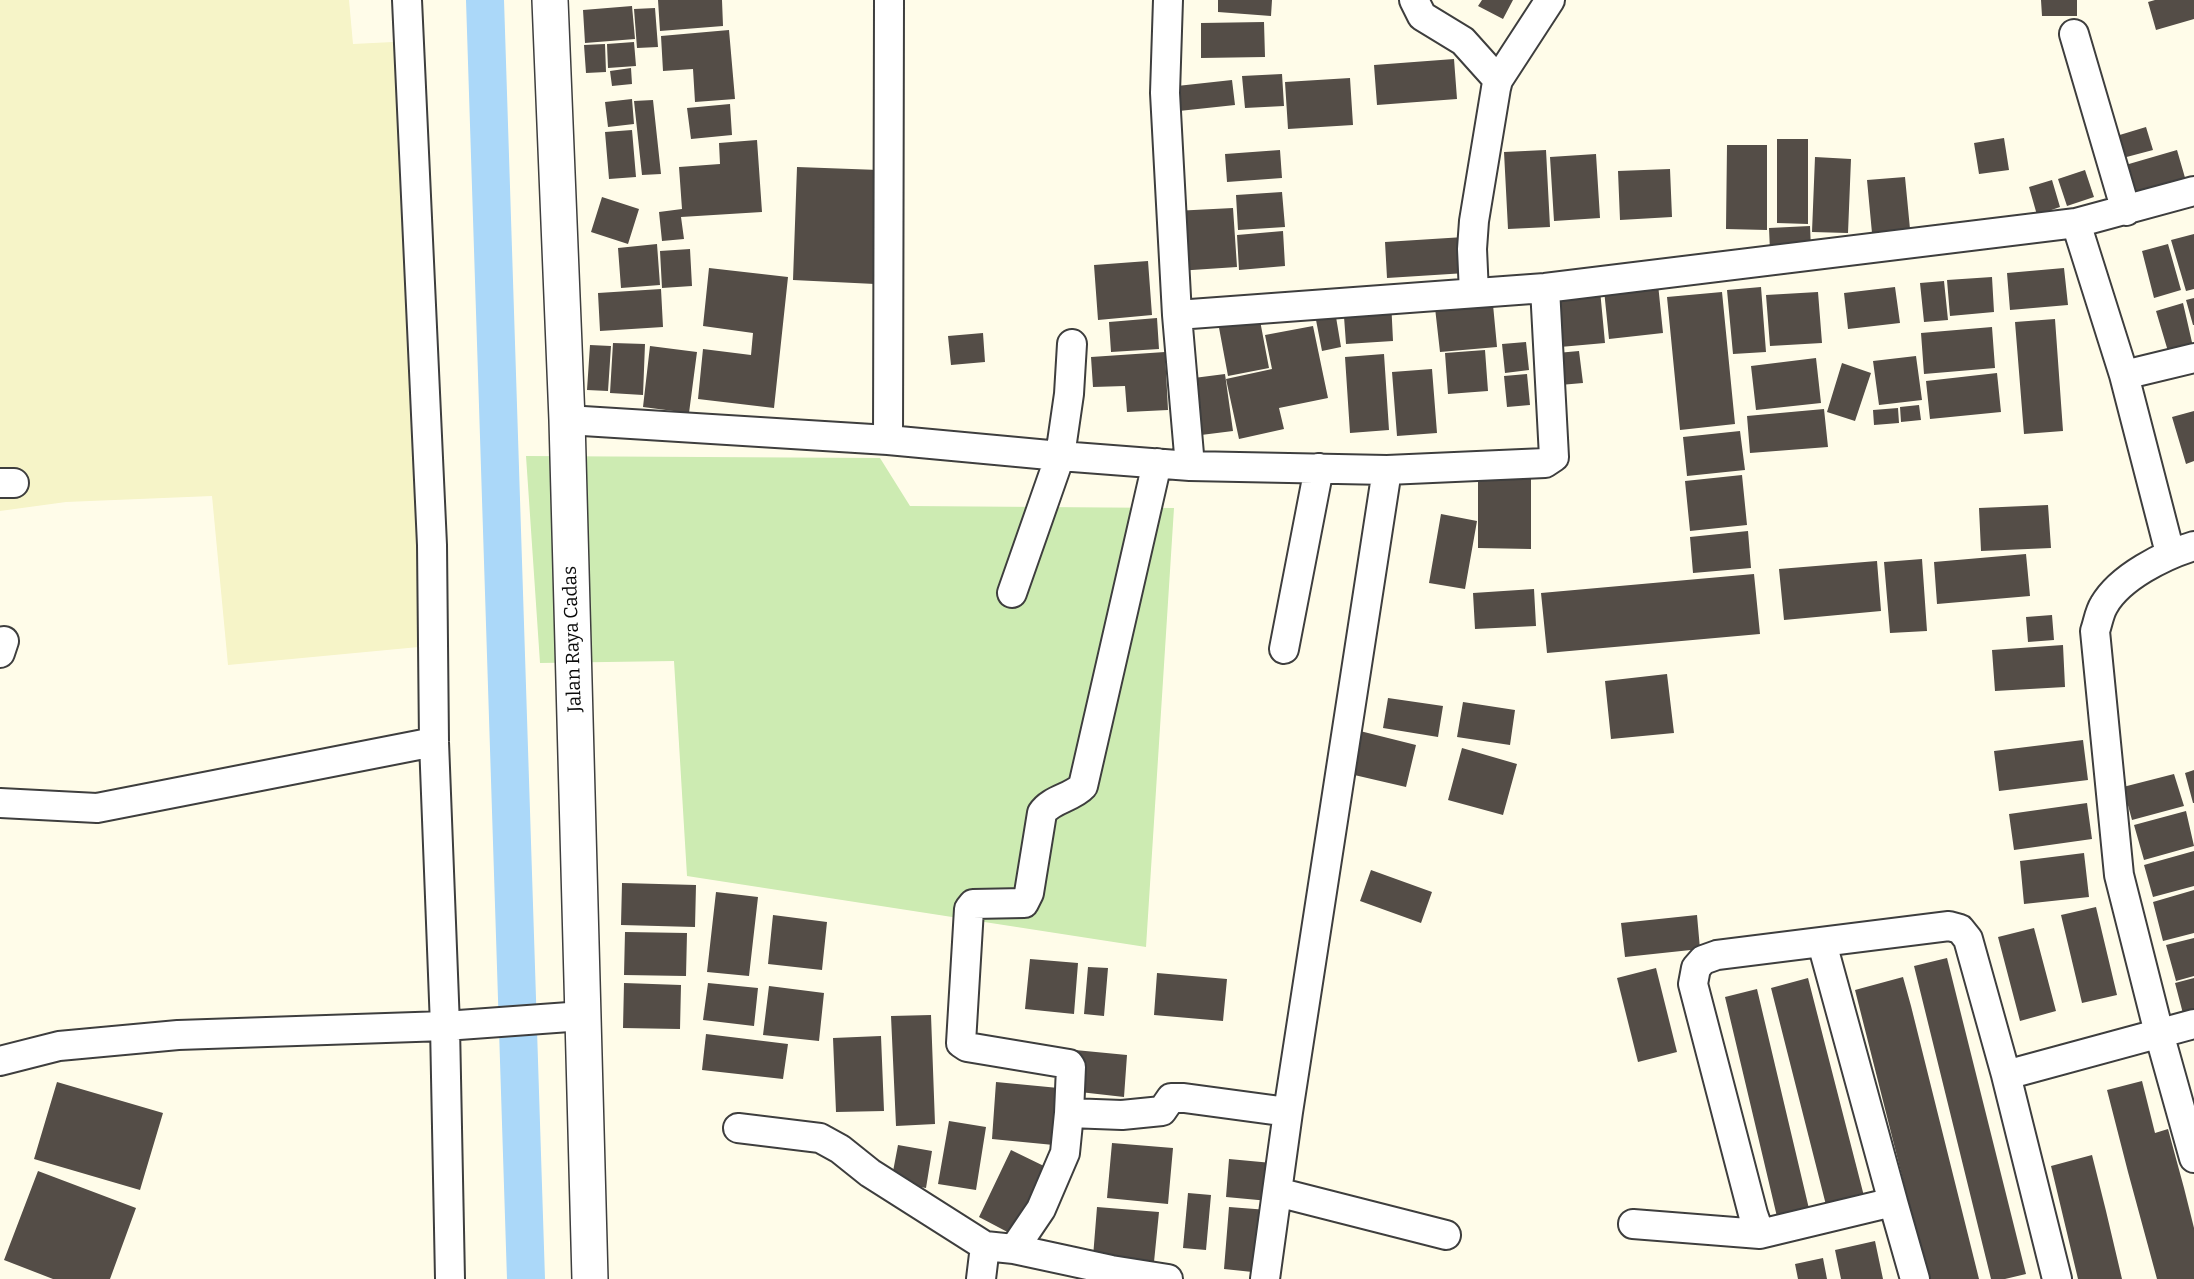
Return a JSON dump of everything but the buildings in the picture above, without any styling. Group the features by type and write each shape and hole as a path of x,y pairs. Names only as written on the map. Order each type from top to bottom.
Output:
{"street":[{"path":"407,0 432,545 434,742 445,1026 450,1279"},
{"name":"Jalan Raya Cadas","path":"550,0 567,420 571,1017 590,1279"},
{"path":"888,440 889,0"},
{"path":"1168,0 1165,93 1177,315 1190,466"},
{"path":"1414,0 1422,16 1463,41 1498,80"},
{"path":"1474,293 1474,221 1498,80 1550,0"},
{"path":"2074,34 2126,211"},
{"path":"1177,315 1545,288 2076,222 2194,191"},
{"path":"2076,222 2124,375 2186,554 2147,565 2116,591 2104,606 2095,631 2119,875 2194,1158"},
{"path":"567,420 888,440 1190,466 1387,470 1545,463 1554,457 1545,288"},
{"path":"1012,593 1060,456 1069,394 1072,344"},
{"path":"2124,375 2194,358"},
{"path":"1014,1249 1041,1209 1065,1153 1071,1067 1069,1064 967,1047 961,1043 968,909 974,904 1024,903 1030,893 1042,814 1046,806 1076,793 1083,786 1157,463"},
{"path":"1284,649 1319,468"},
{"path":"1265,1279 1288,1112 1387,470"},
{"path":"0,803 97,808 434,742"},
{"path":"1760,1234 1693,984 1696,968 1703,960 1717,955 1949,926 1960,929 1968,939 2006,1074 2057,1279"},
{"path":"1822,943 1915,1279"},
{"path":"0,1061 60,1046 178,1035 445,1026 571,1017"},
{"path":"2006,1074 2194,1024"},
{"path":"1069,1113 1122,1115 1161,1111 1171,1098 1288,1112"},
{"path":"738,1128 820,1138 985,1246 1014,1249 1168,1279"},
{"path":"1277,1192 1446,1235"},
{"path":"1633,1224 1760,1234 1893,1202"},
{"path":"981,1279 985,1246"}],"shaded area":[{"path":"0,0 349,0 353,44 413,41 440,645 228,665 212,496 66,502 0,511"}],"green space":[{"path":"526,456 880,458 910,506 1174,508 1146,947 687,876 674,661 540,663"}],"waterway":[{"path":"485,0 526,1279"}]}
